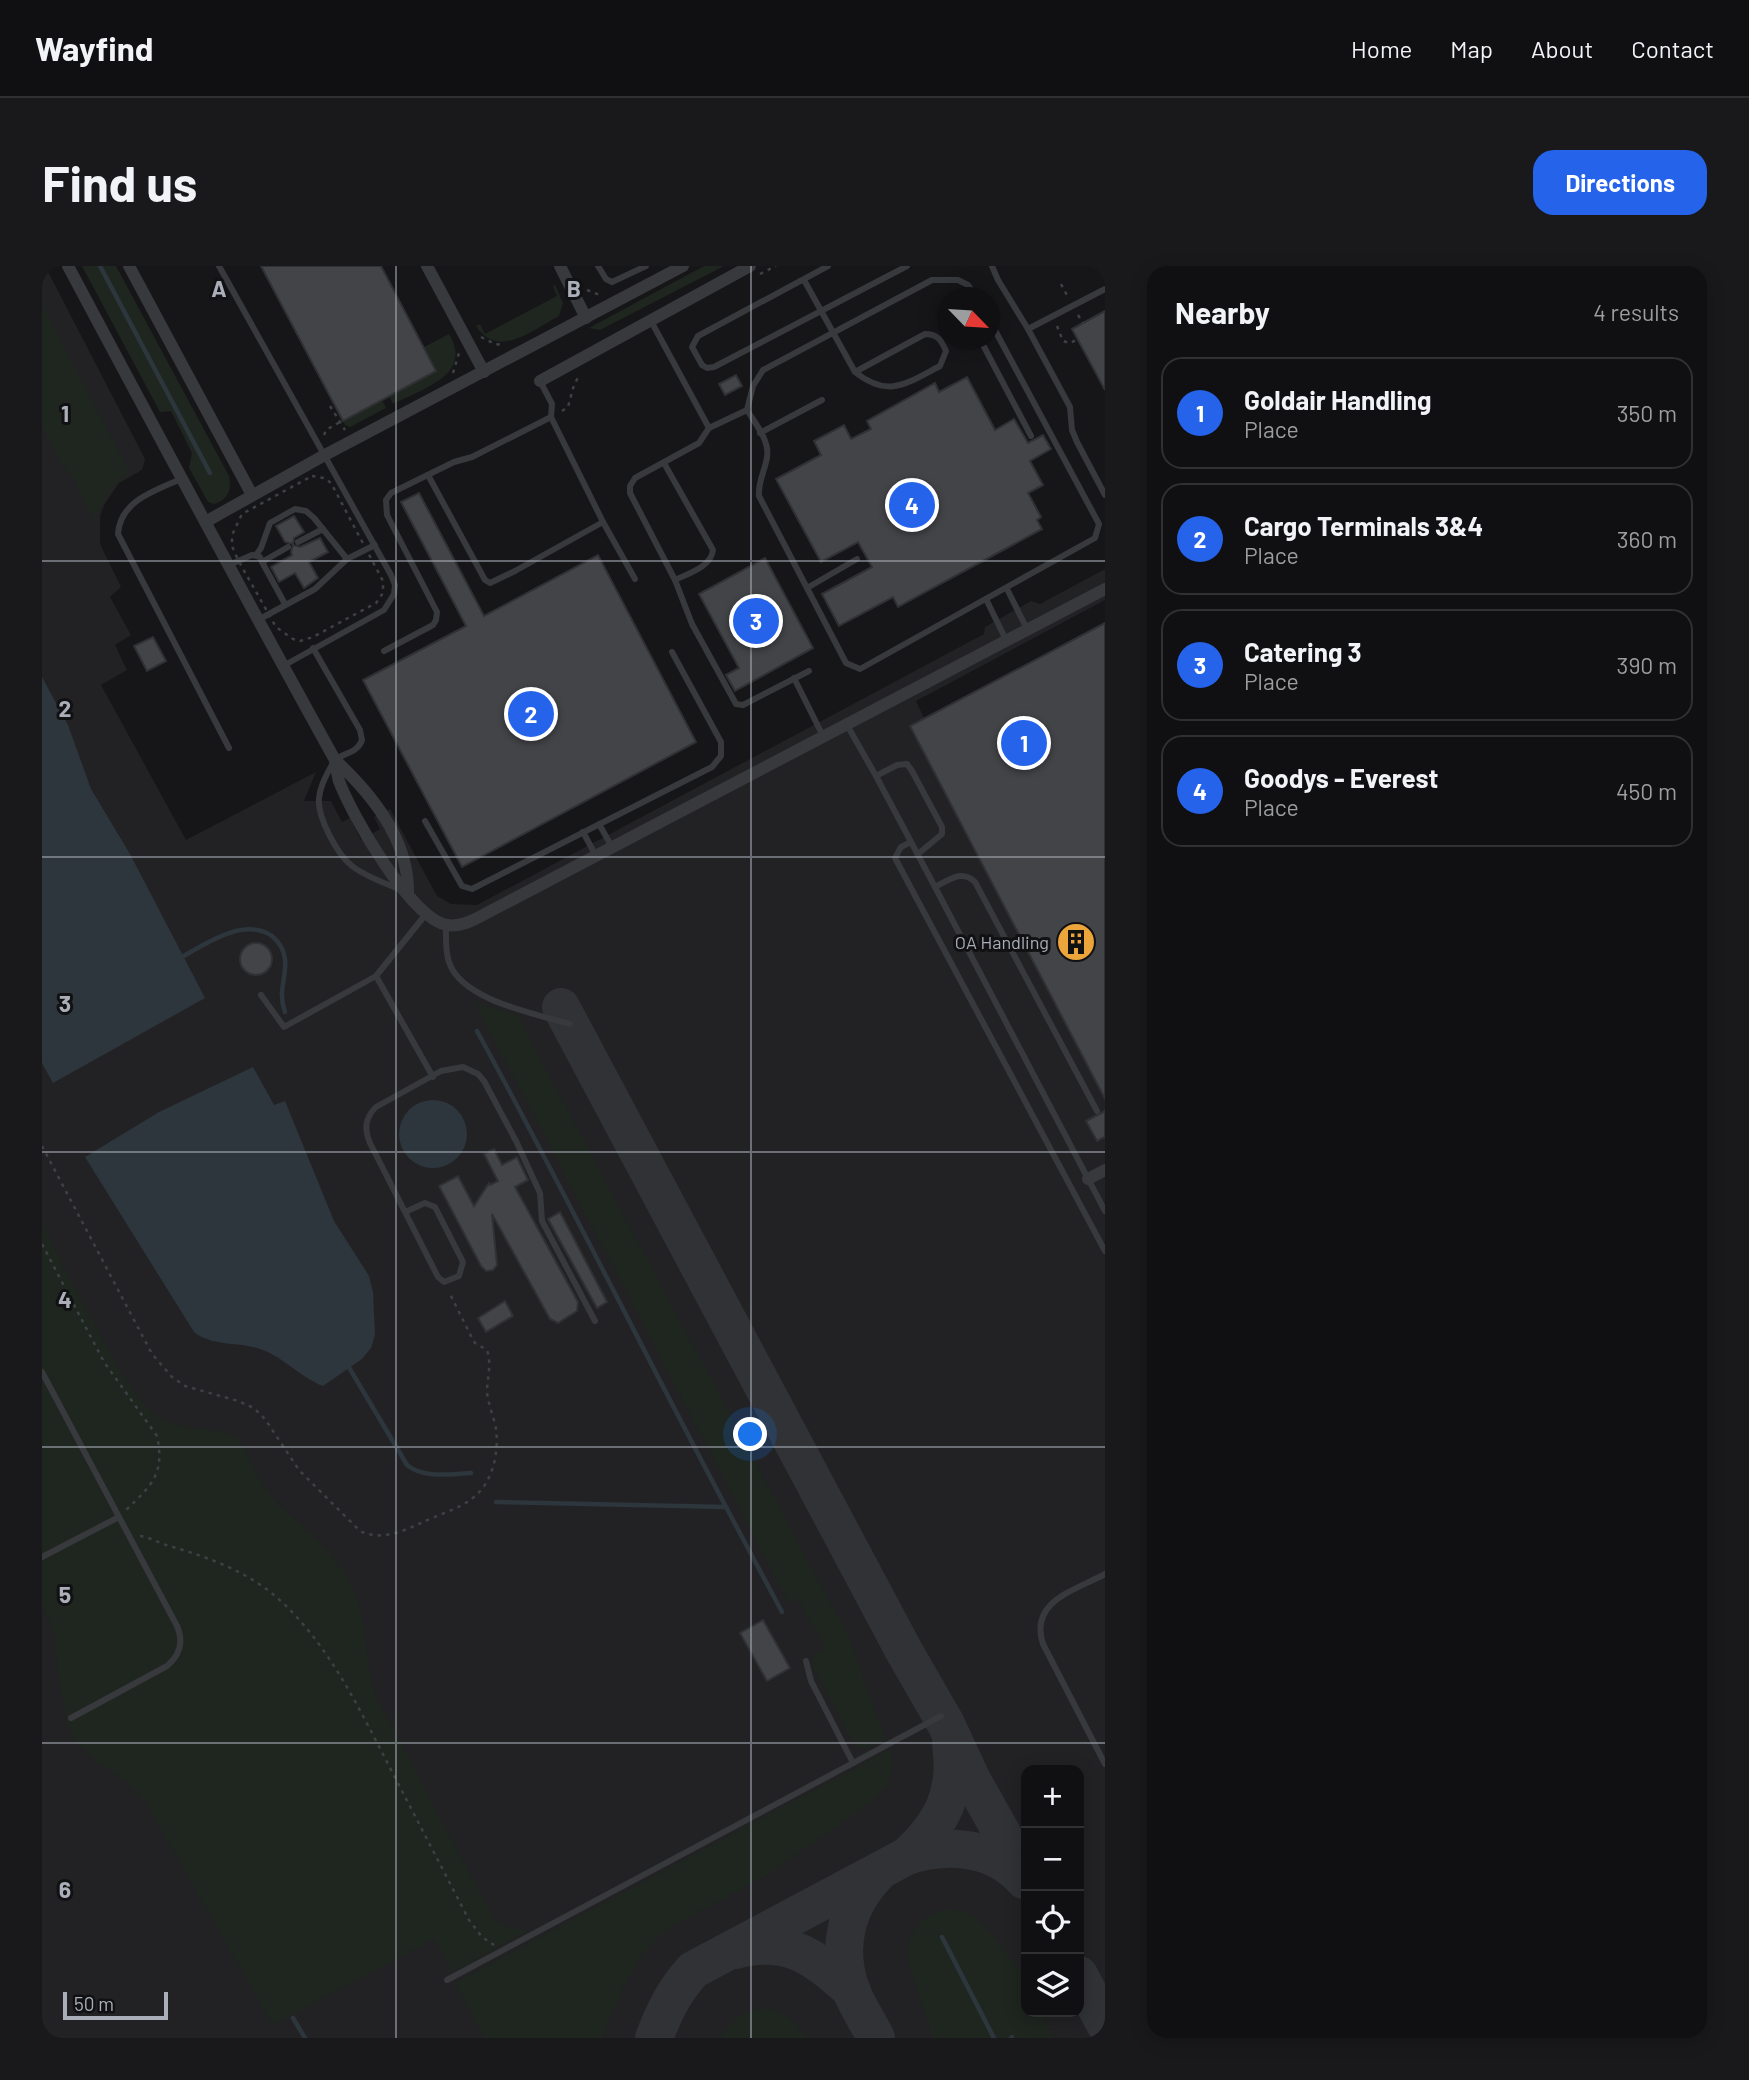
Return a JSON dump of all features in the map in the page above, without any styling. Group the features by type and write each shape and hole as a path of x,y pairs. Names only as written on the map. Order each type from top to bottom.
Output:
{"street":[{"path":"68,266 181,479 233,562 263,617 283,666 335,760 364,788 382,813 404,860 408,893"},
{"path":"129,266 252,495"},
{"path":"428,266 484,372"},
{"path":"560,266 586,317"},
{"path":"206,521 323,456 683,266"},
{"path":"540,381 750,266"},
{"path":"335,760 339,780 389,872 426,914 446,925 462,924 1105,589"},
{"path":"1088,1180 1105,1170"}],"lane":[{"path":"219,266 395,585 391,602 384,610 283,666"},
{"path":"598,266 606,279 612,282 646,266"},
{"path":"828,266 698,336 692,348 702,365 707,368 714,367 907,266"},
{"path":"992,266 1070,407 1072,430 1105,495"},
{"path":"804,279 855,372 875,383 897,388 940,366 947,351 940,339 933,334 925,334 855,372"},
{"path":"969,287 958,279 932,280 763,370 752,386 747,410 768,453 759,496 846,663 860,669 1095,538 1099,524 1000,341"},
{"path":"1028,329 1105,289"},
{"path":"651,321 709,428"},
{"path":"986,350 1031,436"},
{"path":"540,381 552,404 551,417 603,522 635,579"},
{"path":"760,433 822,400"},
{"path":"747,410 709,428 699,443 635,478 630,486 630,493 675,580 692,624 736,704 743,705 809,671"},
{"path":"384,652 432,625 437,612 385,508 386,500 391,493 454,462 472,457 551,417"},
{"path":"664,463 713,550 712,558 707,564 675,580"},
{"path":"428,475 485,580 490,583 603,522"},
{"path":"181,479 147,494 131,505 119,520 118,534 229,748"},
{"path":"233,562 256,555 270,523 295,509 310,514 347,559"},
{"path":"298,542 323,529"},
{"path":"263,617 314,589 347,559 375,545"},
{"path":"262,562 288,547"},
{"path":"256,555 285,604"},
{"path":"807,587 857,559"},
{"path":"1007,589 1027,629"},
{"path":"986,599 1006,640"},
{"path":"313,648 362,740 356,750 335,760 322,786 318,801 323,822 341,854 362,872 408,893"},
{"path":"425,821 461,886 472,889 712,767 722,756 721,742 672,652"},
{"path":"794,678 823,736"},
{"path":"846,724 918,854 1105,1211"},
{"path":"876,776 897,765 907,764 912,771 942,827 942,834 937,841 918,854"},
{"path":"599,824 612,848"},
{"path":"583,832 596,856"},
{"path":"911,842 896,852 895,858 1105,1251"},
{"path":"935,887 959,875 965,875 975,882 1097,1111"},
{"path":"261,995 284,1027 376,976 426,914"},
{"path":"446,925 449,964 464,983 489,999 570,1024"},
{"path":"376,976 433,1077"},
{"path":"405,1212 425,1203 435,1207 463,1262 459,1276 444,1282 438,1277 405,1212 367,1136 366,1121 376,1107 441,1071 471,1069 484,1081 540,1193 542,1221 594,1321"},
{"path":"42,1372 177,1626 181,1640 174,1660 167,1665 71,1718"},
{"path":"42,1557 119,1517"},
{"path":"1105,1574 1047,1607 1040,1618 1038,1631 1046,1652 1105,1764"},
{"path":"806,1661 811,1681 853,1763"},
{"path":"447,1980 941,1716"}],"path":[{"path":"1068,318 1086,309"},
{"path":"1059,323 1057,331 1063,341 1070,343 1078,339"},
{"path":"477,333 495,344 511,343"},
{"path":"451,376 459,358 458,344"},
{"path":"551,417 568,407 574,385 583,370"},
{"path":"330,406 348,430"},
{"path":"315,441 323,436 326,430 340,422"},
{"path":"312,476 324,478 331,483 367,549 383,581 383,593 376,603 313,637 300,641 281,632 263,617 233,562 231,540 238,518 312,476"},
{"path":"42,1146 152,1354 161,1366 185,1386 254,1408 265,1419 299,1470 360,1531 368,1535 380,1536 404,1531 475,1496 485,1482 496,1456 496,1426 487,1393 490,1359 487,1350 472,1338 444,1282"},
{"path":"42,1244 104,1362 157,1436 159,1467 151,1486 119,1517"},
{"path":"128,1535 146,1537 201,1555 232,1569 259,1584 282,1602 304,1625 323,1650 364,1717 468,1920 482,1937 502,1951"}],"shaded area":[{"path":"42,266 45,266 145,459 142,470 119,483 100,516 100,544 121,587 110,597 131,635 115,645 127,670 101,685 186,840 316,772 304,801 331,801 342,822 350,818 361,840 380,829 374,817 390,809 437,896 451,904 477,905 984,634 985,627 1031,601 1040,604 1105,569 1105,600 916,701 924,718 928,716 1105,1054 1105,2038 42,2038"},
{"path":"82,266 116,266 229,476 228,494 223,500 214,504 208,502 189,468 192,453 171,411 160,412"},
{"path":"704,266 724,266 600,330 589,328"},
{"path":"555,285 563,303 559,316 527,334 516,339 494,341 485,336 476,326 480,324 485,334 557,296 553,286"},
{"path":"42,304 129,471 108,493 94,520 77,483 59,461 42,426"},
{"path":"449,334 455,348 455,360 450,370 430,386 393,404 389,396 436,371 424,347"},
{"path":"382,400 386,408 350,427 345,425 343,421"},
{"path":"42,677 68,725 91,789 130,854 205,998 53,1083 42,1063"},
{"path":"475,1003 517,1015 848,1636 886,1740 867,1749 859,1748 852,1740 813,1667 813,1656 826,1649 798,1599 789,1603"},
{"path":"253,1067 274,1105 285,1101 334,1221 369,1276 373,1292 375,1335 371,1348 362,1359 323,1386 266,1351 208,1340 194,1332 85,1157 159,1112"},
{"path":"433,1100 446,1103 457,1110 464,1121 467,1134 464,1147 457,1158 446,1165 433,1168 420,1165 409,1158 402,1147 399,1134 402,1121 409,1110 420,1103"},
{"path":"42,1222 97,1330 148,1408 171,1423 236,1437 268,1492 339,1564 348,1578 359,1606 376,1697 493,1917 510,1927 530,1930 454,1971 451,1971 434,1939 273,2025 145,1801 127,1782 96,1761 75,1741 67,1725 58,1673 56,1635 42,1606"},
{"path":"891,1749 893,1766 888,1784 871,1802 769,1874 673,1926 647,1950 629,1976 602,2038 484,2038 455,1983"},
{"path":"944,1909 965,1912 977,1919 992,1934 1021,1972 1021,2017 1045,2017 1054,2038 933,2038 907,1958 916,1926"},
{"path":"768,2008 786,2016 807,2038 720,2038 740,2016"}],"building":[{"path":"261,266 381,266 436,371 343,421"},
{"path":"1105,311 1105,390 1072,329"},
{"path":"736,375 742,386 725,395 719,384"},
{"path":"967,377 995,430 1014,419 1028,443 1043,435 1051,449 1030,461 1043,485 1028,493 1041,517 1037,520 1042,529 898,607 893,597 839,626 822,594 872,567 858,542 821,562 776,479 821,455 814,441 844,425 851,439 871,429 867,421 935,383 939,392"},
{"path":"419,493 484,616 598,555 696,742 462,867 363,680 466,626 401,502"},
{"path":"294,516 304,532 294,538 293,544 285,542 276,526"},
{"path":"320,538 328,552 309,562 318,578 304,588 295,573 279,582 271,567 292,555 293,545 300,547"},
{"path":"765,558 813,648 735,691 726,675 739,668 699,594"},
{"path":"1105,623 1105,1099 910,726"},
{"path":"153,637 166,661 147,671 134,646"},
{"path":"256,943 267,948 272,959 267,970 256,975 245,970 240,959 245,948"},
{"path":"1105,1111 1105,1137 1097,1141 1086,1121"},
{"path":"494,1149 502,1165 517,1157 528,1180 515,1187 578,1302 577,1311 558,1323 550,1319 492,1214 497,1265 493,1270 486,1271 439,1186 458,1176 474,1206 489,1183 490,1185 498,1181 484,1154"},
{"path":"560,1212 607,1302 597,1308 548,1219"},
{"path":"505,1301 513,1316 486,1332 478,1318"},
{"path":"763,1620 790,1668 767,1681 740,1633"}],"waterway":[{"path":"100,266 210,473"},
{"path":"177,960 210,941 236,931 248,929 272,936 281,946 284,956 282,997 285,1012"},
{"path":"477,1031 726,1507"},
{"path":"347,1364 407,1465 429,1474 471,1473"},
{"path":"496,1502 726,1507 782,1612"},
{"path":"942,1937 994,2038"},
{"path":"293,2018 305,2038"}],"taxiway":[{"path":"561,1007 904,1651 946,1724 972,1780 1021,1867"},
{"path":"907,1856 930,1832 945,1806 952,1778 951,1744"},
{"path":"654,2038 670,2002 693,1970 907,1856 938,1849 970,1850 999,1860 1021,1877"},
{"path":"876,2038 851,1990 844,1958 844,1943 851,1913 866,1886 877,1874"},
{"path":"735,1950 771,1946 800,1952 813,1959 852,1991"},
{"path":"1084,1984 1105,2024"}],"place":[{"name":"Goodys - Everest","path":"912,505"},
{"name":"Catering 3","path":"756,621"},
{"name":"Cargo Terminals 3&4","path":"531,714"},
{"name":"Goldair Handling","path":"1024,743"},
{"name":"OA Handling","path":"1076,942"}]}
